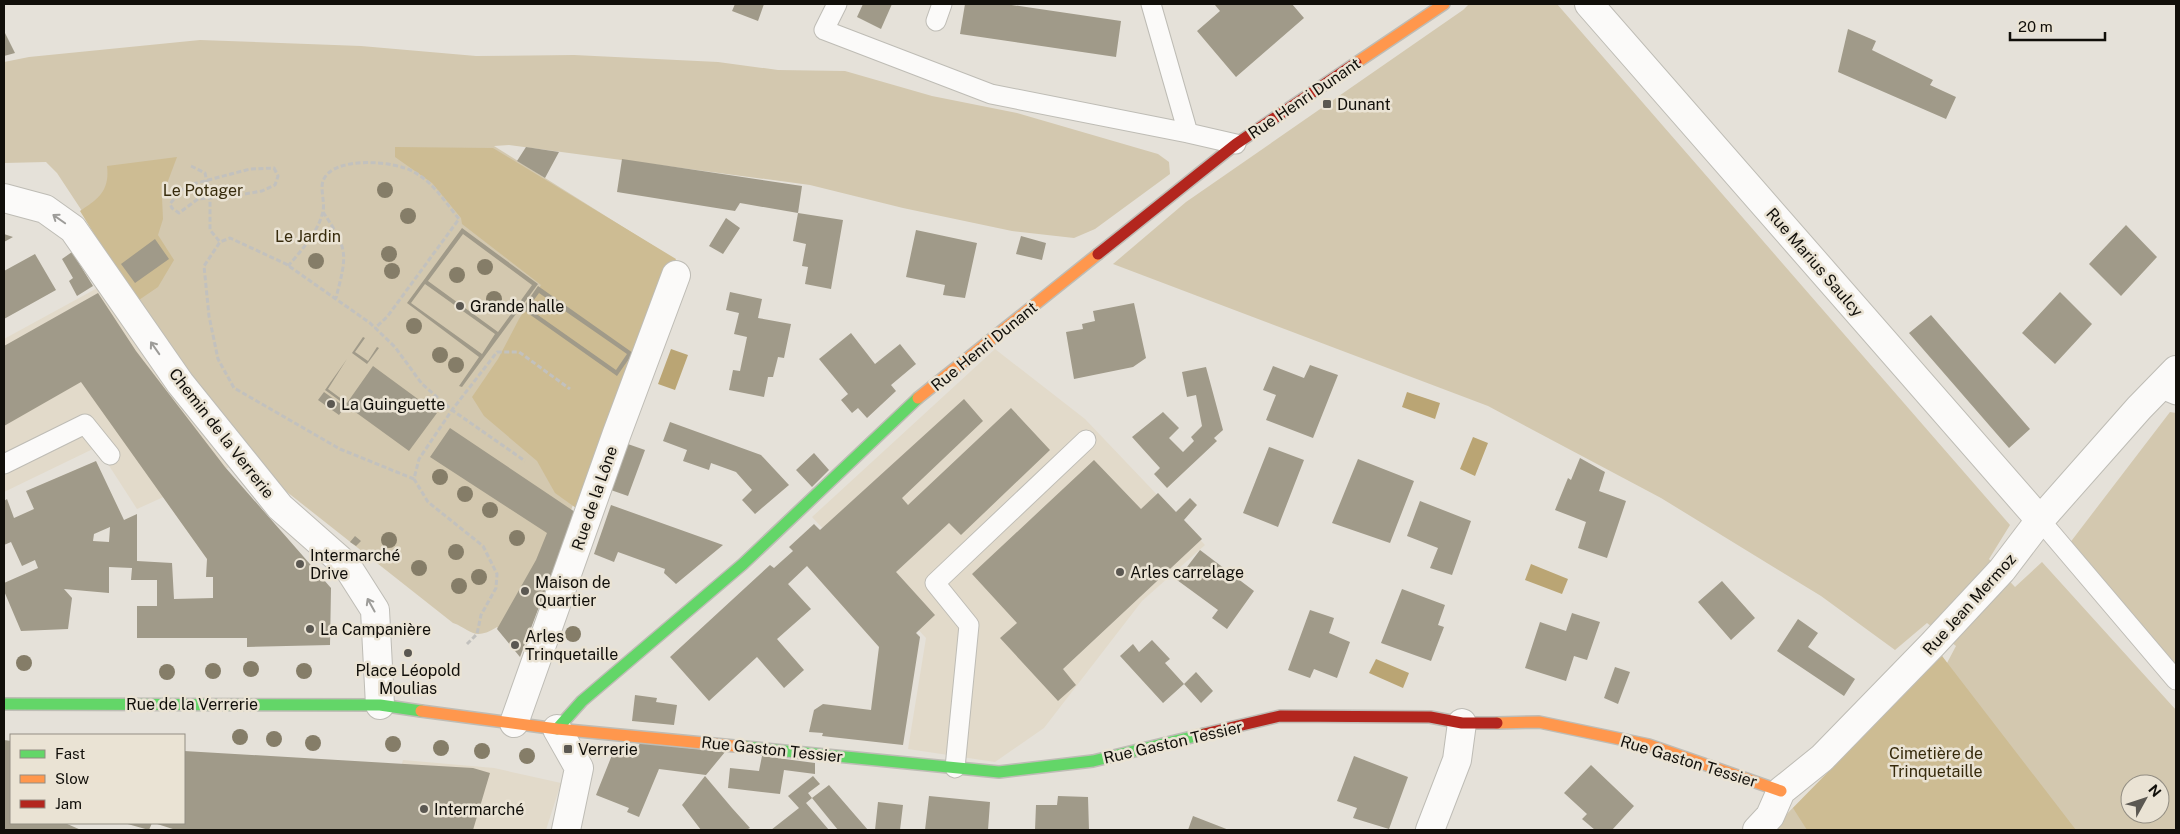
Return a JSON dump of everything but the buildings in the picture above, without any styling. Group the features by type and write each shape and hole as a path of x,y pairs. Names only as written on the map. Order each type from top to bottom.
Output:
{"street":[{"name":"Rue Henri Dunant","path":"557,729 582,701 743,564 920,396 1236,144 1444,4"},
{"name":"Rue Marius Saulcy","path":"1589,4 2040,520"},
{"name":"Chemin de la Verrerie","path":"4,198 45,209 73,229 180,383 280,507 347,566 376,610 380,705"},
{"name":"Rue de la Lône","path":"514,723 617,433 676,275"},
{"name":"Rue Jean Mermoz","path":"1757,830 1770,816 1781,791 1822,758 1932,645 2002,570 2040,520 2170,384"},
{"name":"Rue de la Verrerie","path":"4,704 380,705"},
{"path":"380,705 557,729 579,768 566,830"},
{"name":"Rue Gaston Tessier","path":"557,729 999,772 1093,760 1280,716 1430,717 1462,723 1539,722 1649,746 1781,791"},
{"path":"1430,830 1457,760 1462,723"}],"lane":[{"path":"838,4 824,30 991,94 1236,144"},
{"path":"1151,4 1188,133"},
{"path":"4,464 84,424 110,455"},
{"path":"955,768 970,625 934,583 1086,440"},
{"path":"2040,520 2176,680"}],"path":[{"path":"336,298 345,263 344,246 323,212 322,181 330,170 340,164 372,162 414,171 430,184 459,219 399,302 376,328"},
{"path":"191,166 205,174 208,181 210,230 220,242"},
{"path":"274,168 278,176 275,185 262,191 198,199 179,214 170,204 180,191 193,184 208,181 250,169 274,168"},
{"path":"288,266 302,250 323,212"},
{"path":"467,644 477,634 481,615 496,588 497,574 483,546 428,502 414,479 340,449 234,388 218,359 209,316 204,266 220,242 230,238 288,266 376,328 396,347 422,384 452,410 525,461"},
{"path":"414,479 419,459 452,410 497,352 519,352 570,389"}],"shaded area":[{"path":"101,286 232,466 137,509 97,447 4,492 4,339"},
{"path":"671,349 688,355 675,390 658,384"},
{"path":"995,349 1085,419 1205,545 1142,601 1044,728 995,762 908,749 926,638 812,517"},
{"path":"1407,392 1440,403 1435,419 1402,407"},
{"path":"1473,437 1488,443 1475,476 1460,469"},
{"path":"1531,564 1568,579 1562,594 1525,580"},
{"path":"1376,659 1409,673 1403,688 1369,673"},
{"path":"403,760 494,768 561,783 546,830 383,830"}],"green space":[{"path":"1469,4 1557,4 2010,525 1989,559 2015,587 2042,562 2176,710 2176,830 1771,830 1942,656 1947,663 1956,646 1927,623 1895,650 1821,596 1661,498 1488,406 1113,264 1186,202"},
{"path":"200,40 361,46 476,56 574,55 718,62 778,70 845,71 932,96 1017,113 1158,154 1169,162 1170,174 1095,229 1074,238 1012,231 903,208 810,185 509,145 494,146 671,257 574,502 519,653 497,627 483,634 477,634 453,623 287,492 180,372 136,302 140,299 57,173 46,162 4,163 4,62 29,57"},
{"path":"395,147 493,148 676,259 576,508 555,493 537,461 484,416 472,397 498,359 519,319 541,285 462,224 461,218 432,183 395,157"},
{"path":"177,157 162,197 163,219 158,235 174,260 158,287 136,302 80,211 97,198 105,188 107,166"},
{"path":"2170,412 2176,413 2176,667 2069,544"},
{"name":"Cimetière de Trinquetaille","path":"1942,656 2076,830 1807,830 1793,808"}],"traffic: fast":[{"path":"557,729 582,701 743,564 918,398"},
{"path":"4,704 380,705 421,711"},
{"path":"745,747 999,772 1093,761 1204,734"}],"traffic: slow":[{"path":"1356,63 1444,4"},
{"path":"918,398 1098,254"},
{"path":"421,711 557,729 745,747"},
{"path":"1497,723 1539,722 1649,745 1781,791"}],"traffic: jam":[{"path":"1098,254 1236,144 1356,63"},
{"path":"1204,734 1280,716 1430,717 1462,723 1497,723"}],"place":[{"name":"Dunant","path":"1327,104"},
{"name":"Grande halle","path":"460,306"},
{"name":"La Guinguette","path":"331,404"},
{"name":"Intermarché Drive","path":"300,564"},
{"name":"Arles carrelage","path":"1120,572"},
{"name":"Maison de Quartier","path":"525,591"},
{"name":"La Campanière","path":"310,629"},
{"name":"Arles Trinquetaille","path":"515,645"},
{"name":"Place Léopold Moulias","path":"408,653"},
{"name":"Verrerie","path":"568,749"},
{"name":"Intermarché","path":"424,809"}],"park label":[{"name":"Le Potager","path":"203,190"},
{"name":"Le Jardin","path":"308,236"}]}
